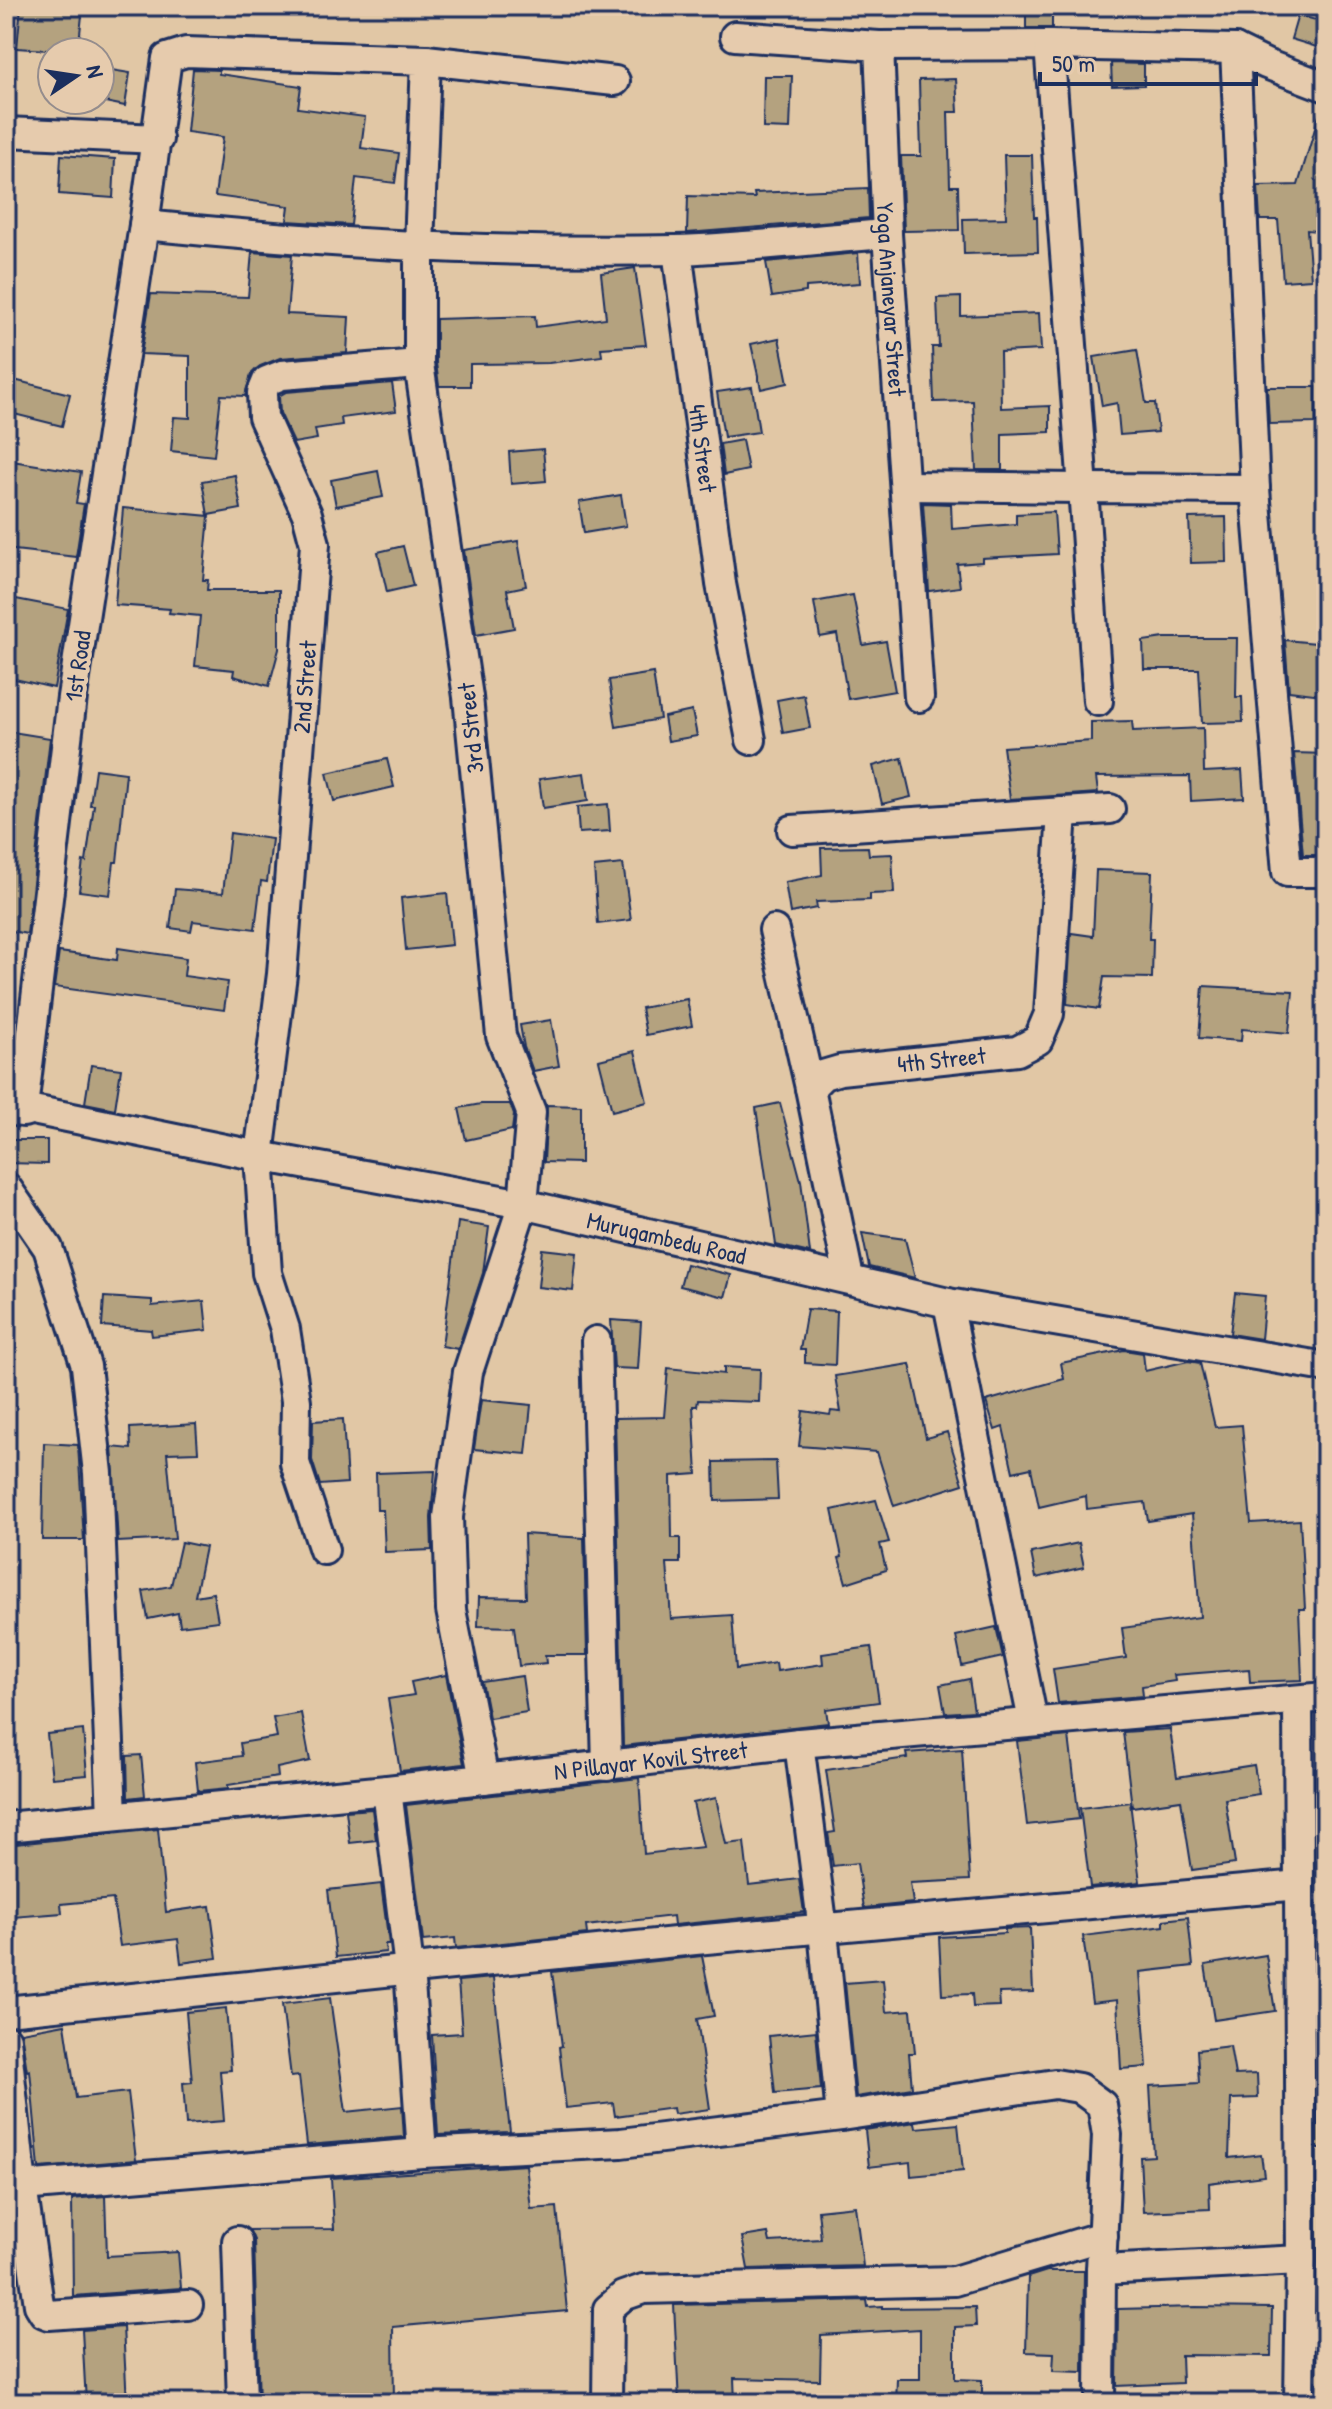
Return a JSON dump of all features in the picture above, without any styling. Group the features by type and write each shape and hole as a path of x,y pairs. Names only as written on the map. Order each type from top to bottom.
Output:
{"street":[{"path":"735,36 879,46 1049,45 1235,49 1326,87"},
{"path":"1049,45 1098,701"},
{"name":"Yoga Anjaneyar Street","path":"879,46 887,234 919,697"},
{"path":"1235,49 1255,489 1287,872 1326,872"},
{"name":"1st Road","path":"14,1107 72,697 158,139 167,58 176,53 426,60"},
{"path":"426,60 615,81"},
{"name":"3rd Street","path":"426,60 419,247 419,364 468,697 501,1036 531,1112 523,1204 468,1372 448,1517 451,1610 484,1779"},
{"path":"6,132 158,139"},
{"path":"144,225 260,237 419,247 677,250 887,234"},
{"name":"4th Street","path":"677,250 721,584 751,740"},
{"name":"2nd Street","path":"259,1156 282,974 315,544 307,514 263,417 262,393 267,381 282,375 419,364"},
{"path":"906,486 1255,489"},
{"path":"792,830 1110,809"},
{"name":"4th Street","path":"810,1088 823,1075 840,1070 1017,1051 1038,1040 1049,1014 1062,812"},
{"path":"774,930 849,1278"},
{"name":"Murugambedu Road","path":"14,1107 523,1204 948,1303 1326,1367"},
{"path":"259,1156 267,1273 285,1329 296,1401 295,1463 324,1550"},
{"path":"6,1187 48,1248 86,1366 98,1473 112,1816"},
{"path":"948,1303 1033,1721"},
{"path":"596,1341 607,1766"},
{"name":"N Pillayar Kovil Street","path":"6,1827 387,1790 799,1743 1326,1697"},
{"path":"1298,1701 1299,2403"},
{"path":"799,1743 823,1930 841,2116"},
{"path":"387,1790 409,1968 422,2153"},
{"path":"6,2011 409,1968 1299,1885"},
{"path":"6,2039 22,2186 39,2305 44,2313 188,2305"},
{"path":"22,2186 422,2153 621,2143 841,2116 1055,2084 1079,2088 1102,2105 1107,2135 1101,2270 1100,2403"},
{"path":"607,2403 608,2309 623,2296 643,2289 954,2281 1103,2236"},
{"path":"237,2241 242,2403"},
{"path":"1101,2270 1301,2260"}],"building":[{"path":"21,6 83,6 80,36 36,36 36,49 17,48"},
{"path":"1026,6 1052,6 1052,28 1026,28"},
{"path":"1298,15 1326,23 1326,50 1291,39"},
{"path":"1111,63 1144,64 1144,85 1112,86"},
{"path":"193,69 219,70 219,74 301,86 298,108 365,117 361,148 399,153 395,183 356,178 351,225 287,221 289,206 215,196 223,137 187,132"},
{"path":"116,71 130,73 125,106 116,104"},
{"path":"764,76 792,76 790,129 763,128"},
{"path":"956,79 958,112 948,112 950,186 958,186 959,230 904,231 901,156 921,156 919,80"},
{"path":"1320,112 1326,113 1326,232 1307,230 1311,279 1283,281 1278,220 1260,220 1258,186 1298,185"},
{"path":"61,155 115,159 113,198 59,194"},
{"path":"1004,155 1032,155 1038,252 964,254 963,219 1006,218"},
{"path":"868,188 869,218 687,233 688,196 755,198 754,193"},
{"path":"252,252 292,255 287,314 349,317 347,353 280,358 260,366 251,374 245,396 221,395 214,456 171,451 174,417 190,418 190,356 141,354 151,294 248,297"},
{"path":"858,253 860,283 806,287 806,292 772,297 766,262"},
{"path":"635,268 646,345 601,348 602,356 549,363 470,364 470,386 439,386 436,319 535,316 536,327 606,318 601,273"},
{"path":"961,297 961,316 1039,313 1041,350 1000,352 1001,408 1050,406 1050,432 1002,434 1002,470 976,470 973,401 934,402 932,347 939,347 937,298"},
{"path":"779,338 788,383 761,389 751,344"},
{"path":"1137,350 1146,403 1155,403 1158,432 1120,435 1117,403 1102,406 1094,357"},
{"path":"6,378 70,394 62,426 6,412"},
{"path":"392,383 396,411 341,418 342,425 315,429 317,439 294,443 280,413 279,396 286,392"},
{"path":"752,387 759,432 724,437 717,392"},
{"path":"1267,387 1316,387 1316,423 1269,424"},
{"path":"742,440 748,470 724,475 720,444"},
{"path":"543,449 546,481 511,484 509,452"},
{"path":"6,460 81,472 76,503 84,504 76,557 6,549 10,494 6,494"},
{"path":"378,471 383,497 336,506 331,480"},
{"path":"235,475 241,509 208,515 202,481"},
{"path":"621,495 626,526 584,533 579,502"},
{"path":"923,503 951,504 952,529 1016,524 1016,514 1054,512 1057,554 982,558 982,562 957,564 960,587 929,591"},
{"path":"123,508 209,516 203,580 208,580 207,590 279,590 279,649 269,686 233,676 234,670 195,666 200,616 169,613 170,609 115,605"},
{"path":"1226,517 1227,562 1191,563 1189,518"},
{"path":"518,541 526,586 507,590 514,628 476,635 464,550"},
{"path":"403,546 413,586 387,592 378,552"},
{"path":"853,595 863,645 886,641 895,691 848,699 837,634 820,637 814,602"},
{"path":"16,599 68,609 54,688 6,677 6,654"},
{"path":"1237,638 1236,697 1242,697 1243,722 1202,723 1199,669 1144,669 1143,641"},
{"path":"1285,640 1326,644 1322,695 1289,691"},
{"path":"653,673 660,719 616,727 609,680"},
{"path":"804,695 810,728 783,733 777,700"},
{"path":"692,711 697,736 668,741 664,717"},
{"path":"1132,721 1133,731 1203,728 1204,772 1242,770 1244,798 1191,801 1190,776 1096,777 1098,793 1010,799 1003,747 1091,741 1091,722"},
{"path":"6,731 50,738 27,934 6,930"},
{"path":"1294,753 1326,754 1326,855 1303,855"},
{"path":"902,758 911,797 882,804 873,766"},
{"path":"387,759 394,787 334,801 327,773"},
{"path":"95,769 126,773 117,862 114,862 110,895 79,891 94,805 90,805"},
{"path":"584,773 588,801 543,808 539,779"},
{"path":"608,804 610,831 579,833 577,807"},
{"path":"230,833 272,839 267,882 261,881 255,929 193,921 191,931 170,928 175,889 223,893"},
{"path":"868,847 869,855 892,854 894,893 870,894 870,900 816,902 817,908 790,913 785,882 822,875 821,848"},
{"path":"623,864 631,920 598,924 594,867"},
{"path":"1096,870 1152,872 1149,939 1153,939 1152,978 1104,977 1099,1009 1067,1004 1071,933 1093,936"},
{"path":"447,893 452,945 406,950 401,898"},
{"path":"118,948 186,958 184,976 228,982 224,1010 54,987 59,952 117,960"},
{"path":"1203,986 1293,991 1289,1033 1242,1029 1241,1041 1199,1038"},
{"path":"687,999 692,1026 646,1035 641,1008"},
{"path":"551,1020 559,1066 533,1071 520,1025"},
{"path":"635,1051 647,1102 612,1111 599,1060"},
{"path":"91,1065 121,1069 115,1109 85,1103"},
{"path":"780,1103 801,1181 810,1253 776,1245 756,1108"},
{"path":"510,1104 514,1115 512,1130 466,1140 459,1108"},
{"path":"547,1105 581,1106 581,1163 544,1162"},
{"path":"6,1140 47,1140 47,1164 6,1163"},
{"path":"458,1222 489,1227 483,1273 458,1349 442,1346"},
{"path":"862,1233 905,1239 915,1278 869,1267"},
{"path":"542,1249 577,1253 573,1291 538,1287"},
{"path":"686,1264 731,1275 725,1297 680,1286"},
{"path":"1235,1293 1265,1296 1261,1339 1230,1334"},
{"path":"104,1297 152,1300 152,1306 204,1301 207,1330 152,1336 151,1330 102,1326"},
{"path":"807,1309 837,1311 835,1365 805,1363 805,1350 800,1350"},
{"path":"611,1320 641,1322 638,1369 614,1368"},
{"path":"1124,1350 1143,1353 1145,1371 1188,1361 1200,1363 1215,1427 1242,1425 1251,1523 1300,1520 1305,1609 1299,1609 1302,1680 1250,1682 1249,1669 1174,1675 1175,1681 1142,1686 1143,1696 1058,1703 1053,1669 1126,1658 1122,1628 1200,1617 1192,1514 1148,1521 1145,1502 1087,1509 1086,1496 1039,1507 1031,1468 1013,1472 1003,1427 995,1430 986,1401 1064,1379 1061,1363"},
{"path":"910,1364 926,1438 947,1432 963,1484 894,1506 877,1452 799,1446 803,1411 830,1415 831,1411 841,1412 835,1376"},
{"path":"724,1367 760,1369 759,1402 698,1400 697,1406 693,1406 697,1474 671,1476 672,1538 680,1538 680,1563 667,1563 671,1619 732,1615 736,1669 776,1663 777,1671 823,1664 822,1654 871,1647 879,1702 826,1709 828,1723 623,1746 615,1418 664,1417 668,1368 724,1374"},
{"path":"481,1400 531,1405 526,1454 474,1449"},
{"path":"343,1419 347,1483 320,1485 312,1460 313,1421"},
{"path":"196,1424 198,1452 167,1453 175,1539 118,1542 112,1447 131,1449 130,1428"},
{"path":"44,1443 78,1445 84,1540 42,1540"},
{"path":"776,1461 778,1499 715,1501 714,1462"},
{"path":"435,1471 432,1550 385,1552 383,1510 377,1510 376,1473"},
{"path":"876,1500 889,1542 880,1544 886,1570 846,1583 832,1510"},
{"path":"524,1534 584,1538 587,1655 545,1655 546,1663 519,1666 514,1627 478,1626 479,1597 526,1598"},
{"path":"181,1542 205,1547 195,1596 213,1593 218,1621 180,1626 178,1613 148,1619 143,1591 171,1586"},
{"path":"1079,1543 1084,1567 1036,1578 1031,1553"},
{"path":"996,1627 1003,1657 962,1666 956,1636"},
{"path":"446,1675 464,1764 400,1771 388,1699 414,1695 411,1682"},
{"path":"522,1676 527,1712 489,1718 482,1682"},
{"path":"969,1679 974,1711 945,1713 940,1685"},
{"path":"301,1713 310,1761 277,1768 278,1777 198,1791 195,1762 242,1756 240,1743 277,1737 273,1718"},
{"path":"1170,1729 1177,1777 1254,1765 1259,1794 1225,1799 1235,1864 1192,1870 1181,1800 1132,1807 1123,1732"},
{"path":"83,1730 87,1775 52,1778 47,1734"},
{"path":"1069,1736 1079,1819 1027,1825 1017,1741"},
{"path":"962,1749 970,1880 910,1883 913,1903 864,1908 857,1863 833,1866 828,1833 835,1832 826,1770 907,1758 906,1753"},
{"path":"141,1755 145,1796 128,1798 127,1756"},
{"path":"1326,1766 1326,1794 1316,1796 1315,1768"},
{"path":"639,1778 644,1854 703,1847 693,1803 716,1798 726,1844 744,1842 749,1885 799,1879 804,1912 674,1925 673,1916 586,1926 587,1934 456,1948 455,1938 423,1941 406,1805"},
{"path":"1130,1802 1140,1882 1090,1887 1080,1808"},
{"path":"372,1809 376,1840 350,1843 346,1811"},
{"path":"158,1829 166,1912 210,1906 217,1958 181,1963 178,1939 120,1946 113,1899 61,1904 62,1913 13,1917 6,1845"},
{"path":"381,1884 389,1944 385,1944 386,1952 336,1957 328,1890"},
{"path":"1188,1917 1193,1966 1140,1972 1147,2067 1121,2069 1117,2000 1092,2003 1083,1936 1164,1926 1164,1920"},
{"path":"1030,1928 1033,1992 999,1993 1000,2006 973,2007 972,1994 942,1995 939,1937 1005,1933 1005,1929"},
{"path":"1266,1955 1275,2011 1214,2020 1205,1965"},
{"path":"702,1956 714,2016 697,2019 710,2109 674,2114 673,2108 615,2116 613,2103 566,2108 552,1972"},
{"path":"493,1978 510,2132 438,2135 432,2035 462,2033 458,1981"},
{"path":"883,1980 886,2012 911,2010 915,2053 909,2053 912,2088 856,2097 845,1983"},
{"path":"330,1998 346,2112 402,2106 404,2137 307,2145 299,2076 291,2077 282,2004"},
{"path":"226,2008 231,2070 220,2071 224,2121 186,2124 183,2083 192,2082 186,2012"},
{"path":"65,2024 76,2098 128,2092 136,2160 39,2168 30,2070 27,2071 21,2032"},
{"path":"816,2031 821,2089 775,2093 769,2036"},
{"path":"1317,2036 1326,2036 1326,2149 1317,2149"},
{"path":"1230,2046 1235,2075 1257,2074 1258,2098 1231,2099 1229,2158 1261,2154 1264,2176 1209,2183 1210,2209 1143,2212 1140,2157 1154,2156 1150,2086 1199,2083 1197,2050"},
{"path":"915,2122 916,2128 958,2124 963,2171 911,2176 910,2162 869,2167 865,2130"},
{"path":"526,2165 531,2209 557,2207 567,2311 393,2327 394,2403 259,2403 254,2240 249,2230 334,2229 331,2178"},
{"path":"105,2196 107,2256 178,2252 181,2288 73,2296 72,2199"},
{"path":"855,2206 863,2266 748,2269 742,2237 768,2233 770,2242 821,2239 818,2210"},
{"path":"1047,2271 1084,2271 1083,2372 1053,2371 1054,2353 1026,2352 1028,2277"},
{"path":"867,2300 868,2307 882,2308 975,2307 976,2326 955,2327 955,2379 982,2380 982,2403 896,2403 897,2379 920,2379 920,2329 821,2335 820,2380 734,2378 735,2403 679,2403 674,2305"},
{"path":"1272,2308 1271,2356 1181,2355 1182,2383 1117,2386 1118,2309"},
{"path":"123,2327 127,2403 86,2403 82,2330"}]}
